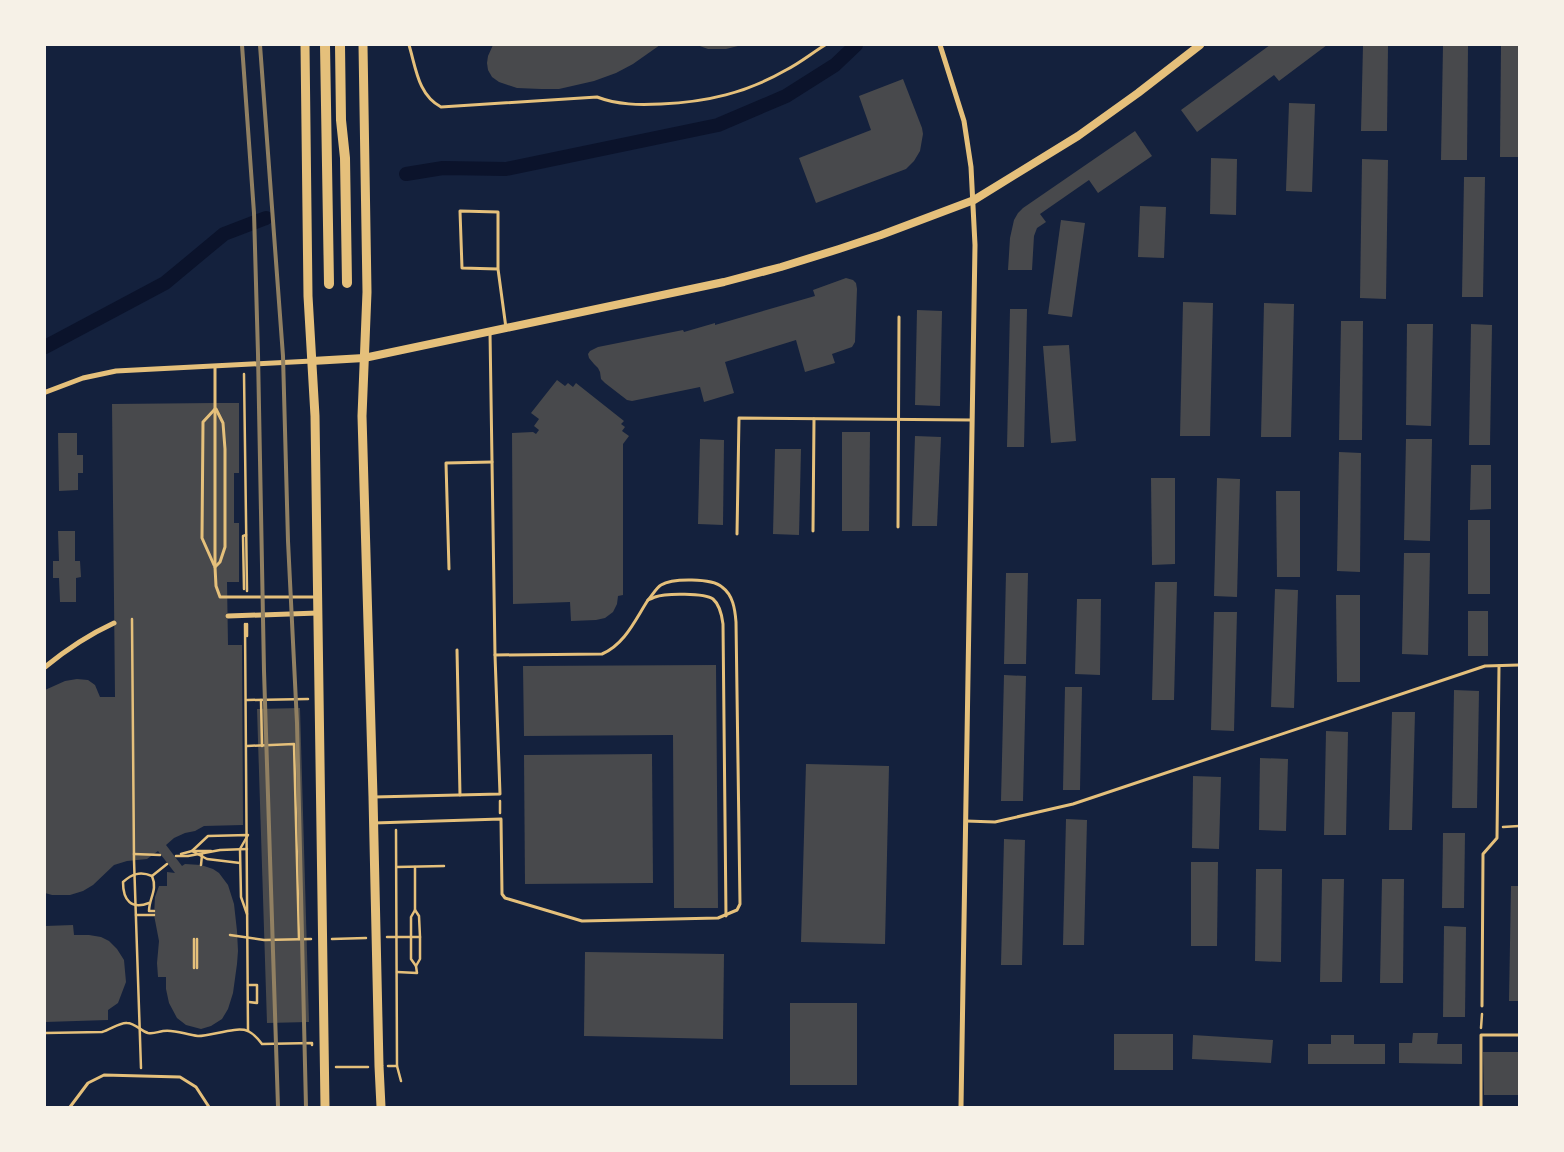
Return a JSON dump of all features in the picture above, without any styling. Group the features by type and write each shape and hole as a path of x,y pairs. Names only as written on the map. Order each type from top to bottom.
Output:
{"highway":[{"path":"325,45 329,284"},
{"path":"340,45 341,120 345,158 347,283"}],"main road":[{"path":"305,45 308,296 316,425 326,1107"},
{"path":"363,45 367,292 362,416 381,1107"}],"street":[{"path":"940,45 964,121 974,200 975,245 961,1107"},
{"path":"46,392 83,378 116,372 364,358 724,282 781,267 881,235 974,200 1078,136 1200,45"},
{"path":"228,616 319,613"},
{"path":"45,667 92,633 114,623"}],"lane":[{"path":"409,45 424,92 432,102 441,107 597,97 613,103 632,105 683,103 713,99 764,81 787,70 825,45"},
{"path":"498,268 462,268 460,211 498,212 498,268 506,328"},
{"path":"898,527 899,317"},
{"path":"373,797 500,794 495,655 490,332"},
{"path":"215,366 215,567 216,586 220,597 318,597"},
{"path":"215,408 203,422 202,482 202,538 215,567"},
{"path":"215,408 223,423 225,449 225,547 220,562 215,567"},
{"path":"738,534 739,418 972,420"},
{"path":"813,531 814,419"},
{"path":"449,569 446,463 492,462"},
{"path":"374,823 501,819 502,894 505,898 582,921 718,918 737,910 740,904 736,622 735,608 729,595 721,586 709,581 680,581 669,582 660,586 648,600 624,638 612,650 602,654 495,655"},
{"path":"648,600 656,596 702,596 712,598 722,616 726,916"},
{"path":"457,650 460,794"},
{"path":"965,821 995,822 1073,804 1486,666 1519,665"},
{"path":"1482,1006 1483,854 1497,838 1499,666"},
{"path":"1481,1107 1481,1035 1519,1035"},
{"path":"70,1107 88,1083 104,1075 180,1077 196,1086 209,1107"}],"path":[{"path":"244,365 246,597"},
{"path":"246,616 248,1031"},
{"path":"246,616 248,836 240,849 240,862 241,897 248,916 248,938 249,985 249,994 249,1003 257,1003 257,985 248,985"},
{"path":"132,620 134,854 141,1076"},
{"path":"246,700 308,699"},
{"path":"261,700 262,746"},
{"path":"247,746 294,744 299,939"},
{"path":"396,822 397,1066 401,1081"},
{"path":"1497,827 1519,826"},
{"path":"192,851 208,836 248,836"},
{"path":"181,854 192,851 247,849"},
{"path":"176,856 188,856 220,850"},
{"path":"192,851 207,859 240,862"},
{"path":"134,854 160,855"},
{"path":"201,865 202,854"},
{"path":"152,876 168,864"},
{"path":"415,866 415,910 419,916 420,937 420,959 416,966"},
{"path":"396,867 444,866"},
{"path":"149,904 142,906 134,905 127,901 123,890 123,882 136,874 142,873 152,876"},
{"path":"136,916 154,913 149,911 149,904 155,888 152,876"},
{"path":"396,972 417,972 416,966 411,960 410,917 415,910"},
{"path":"230,935 264,940 311,939"},
{"path":"196,939 196,968"},
{"path":"1481,1035 1482,1006"},
{"path":"45,1033 102,1032 126,1022 146,1032 155,1034 173,1030 197,1036 240,1030 248,1031 262,1044 312,1043 312,1051"},
{"path":"325,1068 397,1066"}],"building":[{"path":"493,45 660,45 633,64 616,73 594,81 559,89 541,89 517,88 499,82 492,77 487,63"},
{"path":"697,45 738,46 726,49 708,49"},
{"path":"1270,45 1327,45 1279,81 1274,75 1197,132 1181,110"},
{"path":"1363,45 1388,45 1387,131 1361,131"},
{"path":"1443,45 1468,45 1467,160 1441,160"},
{"path":"1501,45 1519,45 1519,157 1500,157"},
{"path":"903,79 923,134 920,151 914,161 906,169 816,203 799,158 871,130 859,96"},
{"path":"1289,103 1315,104 1312,192 1286,191"},
{"path":"1135,131 1152,156 1098,193 1089,180 1040,214 1046,222 1037,228 1034,236 1032,270 1008,270 1010,238 1014,220 1018,213"},
{"path":"1211,158 1237,159 1236,215 1210,214"},
{"path":"1362,159 1388,160 1386,299 1360,298"},
{"path":"1464,177 1485,177 1483,297 1462,297"},
{"path":"1140,206 1166,207 1164,258 1138,257"},
{"path":"1061,220 1085,223 1072,317 1048,314"},
{"path":"846,278 856,283 857,289 855,342 852,347 832,354 835,363 805,372 796,340 725,362 734,393 704,402 700,387 632,401 627,400 601,379 598,368 589,358 588,354 590,351 598,347 683,330 684,332 715,323 715,325 815,296 813,290"},
{"path":"1183,302 1213,303 1210,436 1180,436"},
{"path":"1264,303 1294,304 1291,437 1261,437"},
{"path":"1010,309 1027,309 1024,447 1007,447"},
{"path":"917,310 942,311 940,406 915,405"},
{"path":"1341,321 1363,321 1362,440 1339,440"},
{"path":"1407,324 1433,324 1431,426 1406,425"},
{"path":"1471,324 1492,325 1490,445 1469,445"},
{"path":"1069,345 1076,441 1051,443 1043,346"},
{"path":"557,380 565,386 568,383 573,387 576,383 624,421 621,424 625,427 622,431 629,436 623,444 623,595 618,596 613,612 605,618 596,620 571,621 570,602 513,604 512,433 533,432 536,434 539,430 534,426 539,419 531,413"},
{"path":"239,403 239,473 234,473 234,523 239,523 239,582 227,582 228,645 242,645 243,825 204,826 174,838 166,845 182,866 185,864 201,865 219,873 228,885 234,904 238,951 233,993 228,1009 222,1019 211,1026 201,1029 186,1025 177,1018 169,1003 166,977 158,977 159,941 154,915 155,897 159,886 167,886 167,872 175,873 158,851 147,859 127,861 114,865 93,885 83,891 70,895 45,893 45,690 65,681 88,680 95,685 100,697 115,697 112,404"},
{"path":"842,432 870,432 869,531 842,531"},
{"path":"58,433 77,433 77,455 83,455 83,473 78,473 78,490 59,491"},
{"path":"915,436 941,437 937,526 912,526"},
{"path":"700,439 724,440 723,525 698,524"},
{"path":"1406,439 1432,439 1430,541 1404,540"},
{"path":"775,449 801,449 799,535 773,534"},
{"path":"1339,452 1361,453 1360,572 1337,571"},
{"path":"1471,465 1491,465 1491,509 1470,510"},
{"path":"1151,478 1175,478 1175,564 1152,565"},
{"path":"1217,478 1240,479 1237,597 1214,596"},
{"path":"1276,491 1300,491 1300,577 1277,577"},
{"path":"1468,520 1490,520 1490,594 1468,594"},
{"path":"58,531 75,531 75,561 80,561 81,577 76,578 76,602 60,602 59,578 53,578 53,561 59,561"},
{"path":"1404,553 1430,553 1428,655 1402,654"},
{"path":"1006,573 1028,573 1026,664 1004,664"},
{"path":"1155,582 1177,582 1174,700 1152,700"},
{"path":"1275,589 1298,590 1294,708 1271,707"},
{"path":"1336,595 1360,595 1360,682 1337,682"},
{"path":"1077,599 1101,599 1100,675 1075,674"},
{"path":"1468,611 1488,611 1488,656 1468,656"},
{"path":"1214,612 1237,612 1234,731 1211,730"},
{"path":"716,665 718,908 674,908 673,735 524,736 523,666"},
{"path":"1004,675 1026,676 1023,801 1001,801"},
{"path":"1065,687 1082,687 1080,790 1063,790"},
{"path":"1454,690 1479,691 1477,808 1452,808"},
{"path":"300,708 309,1022 267,1023 257,709"},
{"path":"1392,712 1415,712 1412,830 1389,830"},
{"path":"1326,731 1348,732 1346,835 1324,835"},
{"path":"652,754 653,883 525,884 524,755"},
{"path":"1260,758 1288,759 1286,831 1259,830"},
{"path":"806,764 889,766 885,944 801,942"},
{"path":"1193,776 1221,777 1219,849 1192,848"},
{"path":"1066,819 1087,820 1084,945 1063,945"},
{"path":"1443,833 1465,833 1464,908 1442,908"},
{"path":"1004,839 1025,840 1022,965 1001,965"},
{"path":"1191,862 1218,862 1217,946 1191,946"},
{"path":"1256,869 1282,869 1281,962 1255,961"},
{"path":"1322,879 1344,879 1342,982 1320,982"},
{"path":"1382,879 1404,879 1403,983 1380,983"},
{"path":"1511,886 1519,886 1519,1001 1509,1001"},
{"path":"73,925 74,935 101,937 109,941 124,960 126,982 118,1003 108,1010 108,1020 45,1022 45,926"},
{"path":"1444,926 1466,927 1465,1017 1443,1017"},
{"path":"585,952 724,954 723,1039 584,1036"},
{"path":"790,1003 857,1003 857,1085 790,1085"},
{"path":"1413,1033 1438,1033 1437,1044 1462,1044 1462,1064 1399,1063 1399,1043 1412,1043"},
{"path":"1114,1034 1173,1034 1173,1070 1114,1070"},
{"path":"1193,1035 1273,1040 1271,1063 1192,1059"},
{"path":"1331,1035 1354,1035 1354,1044 1385,1044 1385,1064 1308,1064 1308,1044 1331,1044"},
{"path":"1483,1052 1519,1052 1519,1095 1484,1095"}],"waterway":[{"path":"406,174 443,168 506,169 718,125 786,96 835,65 856,45"},
{"path":"45,347 165,283 224,234 266,218"}],"railway":[{"path":"242,45 254,213 264,671 278,1107"},
{"path":"260,45 283,356 288,541 297,723 306,1107"}]}
